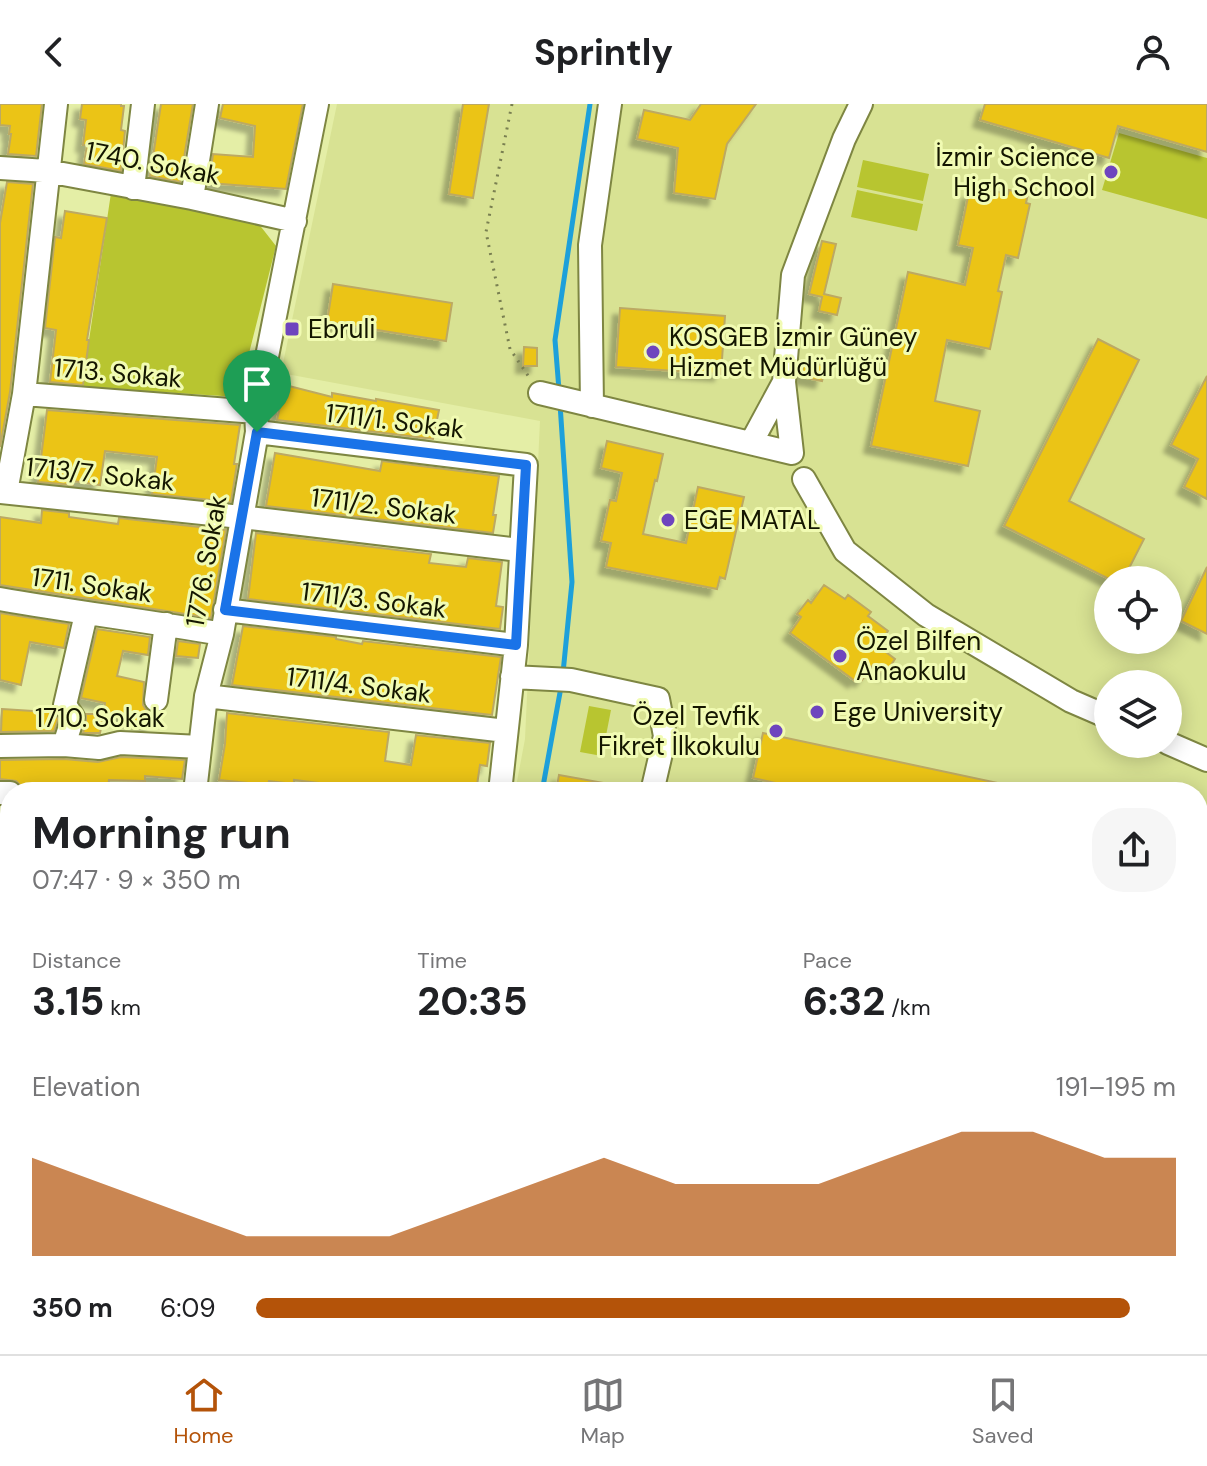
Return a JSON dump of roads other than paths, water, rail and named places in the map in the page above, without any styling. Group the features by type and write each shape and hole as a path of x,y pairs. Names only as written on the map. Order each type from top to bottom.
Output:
{"street":[{"path":"3,492 24,394 56,104"},
{"path":"133,188 143,104"},
{"path":"192,198 207,104"},
{"name":"1776. Sokak","path":"196,782 206,696 222,634 257,422 317,104"},
{"path":"586,404 590,245 610,104"},
{"path":"540,393 792,453 784,382 793,275 844,139 861,104"},
{"name":"1740. Sokak","path":"0,168 47,171 295,221"},
{"path":"751,443 784,382"},
{"name":"1713. Sokak","path":"24,394 257,422"},
{"name":"1711/1. Sokak","path":"257,422 526,465 520,550"},
{"path":"804,479 845,551 926,615 1071,701 1094,711"},
{"name":"1713/7. Sokak","path":"3,492 241,517"},
{"name":"1711/2. Sokak","path":"241,517 520,550"},
{"path":"501,782 516,645 520,550"},
{"name":"1711. Sokak","path":"0,599 222,634"},
{"name":"1711/3. Sokak","path":"225,610 516,645"},
{"path":"64,745 73,717 65,705 86,614"},
{"path":"156,700 166,624"},
{"path":"512,677 567,679 658,699 665,736 654,782"},
{"name":"1711/4. Sokak","path":"206,696 506,731"},
{"name":"1710. Sokak","path":"0,746 99,748 120,743 200,747"},
{"path":"1182,749 1207,760"}],"waterway":[{"path":"559,390 555,340 590,104"},
{"path":"560,404 572,582 563,673"},
{"path":"544,782 561,687"}],"place":[{"name":"İzmir Science High School","path":"1111,172"},
{"name":"Ebruli","path":"292,329"},
{"name":"KOSGEB İzmir Güney Hizmet Müdürlüğü","path":"653,352"},
{"name":"EGE MATAL","path":"668,520"},
{"name":"Özel Bilfen Anaokulu","path":"840,656"},
{"name":"Ege University","path":"817,712"},
{"name":"Özel Tevfik Fikret İlkokulu","path":"776,731"}]}
